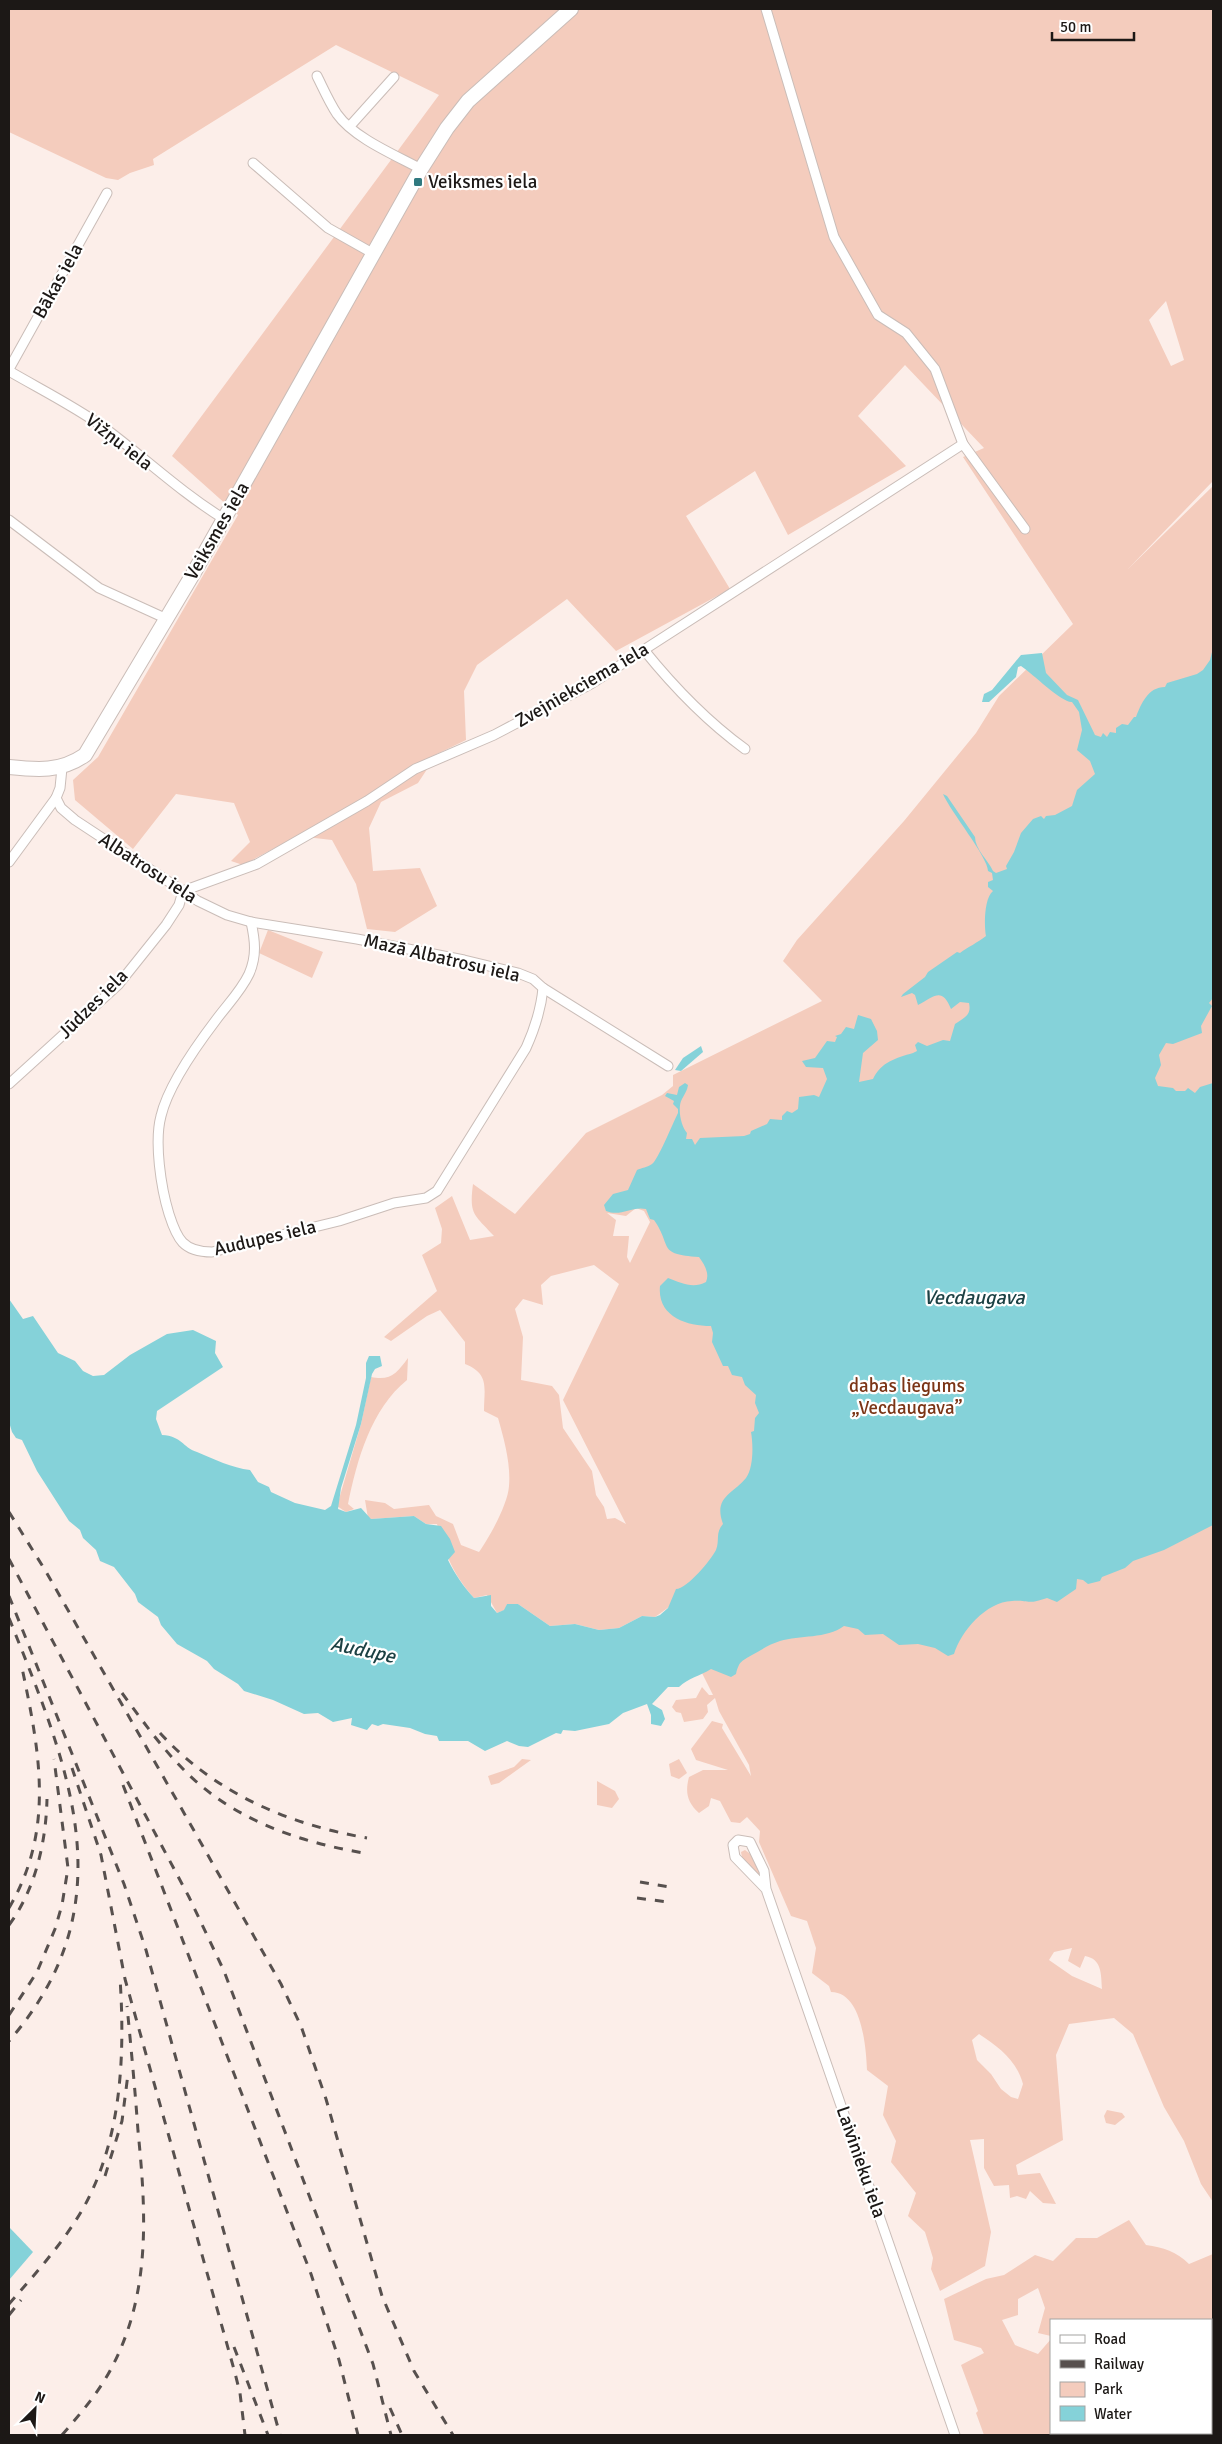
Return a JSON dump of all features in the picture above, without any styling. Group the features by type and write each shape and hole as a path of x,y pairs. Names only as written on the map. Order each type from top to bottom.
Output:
{"main road":[{"name":"Veiksmes iela","path":"62,768 85,755 94,744 446,128 468,101 571,9"},
{"path":"9,767 49,770 62,768"}],"street":[{"path":"766,9 834,237 878,315 906,333 935,369 963,444 1026,529"},
{"path":"316,76 337,115 368,140 421,169"},
{"path":"350,126 394,77"},
{"path":"253,163 328,228 374,254"},
{"name":"Bākas iela","path":"9,370 107,193"},
{"name":"Vižņu iela","path":"9,370 67,403 100,425 192,499 224,519"},
{"name":"Zvejniekciema iela","path":"183,891 257,864 368,801 415,769 519,722 591,684 963,444"},
{"path":"9,520 98,588 167,618"},
{"path":"644,650 659,669 714,723 745,749"},
{"path":"9,862 56,798 60,788 62,768"},
{"name":"Albatrosu iela","path":"56,798 61,808 74,820 183,891 227,915 251,922"},
{"name":"Jūdzes iela","path":"9,1084 118,984 166,925 179,905 183,891"},
{"name":"Mazā Albatrosu iela","path":"251,922 452,957 518,973 533,979 543,988 668,1066"},
{"name":"Audupes iela","path":"251,922 255,946 248,974 188,1059 160,1116 159,1170 167,1208 175,1235 186,1246 197,1252 212,1252 339,1221 394,1203 426,1198 436,1191 526,1048 535,1030 542,1006 543,988"},
{"name":"Laivinieku iela","path":"766,1889 735,1857 733,1845 738,1840 750,1842 764,1871 766,1889 955,2435"}],"green space":[{"name":"dabas liegums „Vecdaugava”","path":"9,9 1213,9 1213,481 1127,570 1213,486 1213,2202 1201,2184 1184,2141 1164,2107 1133,2034 1114,2018 1069,2024 1056,2055 1063,2140 1016,2165 1018,2175 1040,2173 1056,2204 1043,2203 1030,2191 1026,2199 1017,2196 1010,2198 1009,2185 994,2186 984,2168 984,2139 970,2140 991,2232 985,2266 940,2291 931,2269 933,2258 925,2232 908,2216 916,2193 891,2162 896,2141 883,2115 888,2086 867,2070 863,2035 856,2011 850,2001 841,1994 831,1992 829,1986 812,1973 816,1948 807,1921 791,1916 759,1842 760,1831 747,1817 740,1823 731,1822 720,1801 711,1798 709,1806 699,1813 692,1805 688,1796 689,1777 703,1770 728,1770 696,1760 691,1749 712,1721 723,1724 722,1728 751,1776 749,1765 719,1711 715,1698 707,1705 708,1712 703,1719 684,1722 681,1713 676,1712 672,1707 676,1700 696,1698 702,1687 709,1695 713,1695 669,1607 655,1617 642,1616 619,1628 599,1630 575,1624 550,1626 518,1604 507,1604 505,1610 497,1613 487,1595 474,1598 461,1581 447,1555 437,1524 426,1524 414,1516 368,1518 365,1500 385,1503 394,1509 429,1505 436,1516 453,1524 461,1545 479,1552 497,1520 508,1493 508,1460 498,1418 484,1411 485,1389 482,1377 479,1372 465,1364 465,1342 440,1310 427,1316 391,1341 384,1337 437,1291 422,1255 441,1243 442,1229 435,1208 452,1196 470,1240 494,1236 474,1213 472,1202 473,1184 515,1214 586,1133 662,1095 673,1086 673,1075 822,1001 783,961 797,940 904,821 976,733 999,696 1073,624 963,457 984,448 905,365 858,416 906,466 788,535 755,471 686,516 730,589 616,651 567,599 477,665 464,691 466,740 437,754 418,783 381,802 369,828 373,871 420,868 437,906 395,932 367,929 356,884 332,840 297,836 243,865 231,861 250,842 234,803 176,794 133,849 75,800 73,780 98,757 238,515 172,456 439,95 336,45 153,159 154,165 130,173 118,180 106,178 9,132","holes":["1166,301 1184,360 1171,366 1149,320","636,1208 644,1211 650,1222 630,1263 627,1257 629,1236 613,1236 616,1220 607,1213 626,1216","594,1265 619,1284 563,1400 626,1524 615,1518 607,1519 604,1507 596,1495 592,1471 563,1428 559,1395 552,1386 521,1380 523,1337 515,1309 523,1299 543,1305 541,1285 551,1276","1072,1948 1068,1961 1080,1968 1085,1956 1095,1960 1100,1968 1102,1989 1072,1976 1049,1960 1054,1952","979,2034 1000,2049 1016,2068 1023,2084 1018,2099 1011,2097 1001,2089 991,2074 977,2060 972,2040"]},
{"path":"268,930 323,952 312,978 259,953"},
{"path":"408,1358 407,1380 384,1405 367,1436 348,1504 354,1509 346,1512 337,1506 361,1424 371,1377 384,1378 393,1375"},
{"path":"522,1759 531,1760 499,1783 491,1785 488,1776 514,1767"},
{"path":"679,1759 687,1773 679,1779 671,1776 669,1764"},
{"path":"597,1781 615,1791 619,1799 612,1808 597,1805"},
{"path":"745,1850 753,1856 760,1874 758,1875 742,1857 741,1852"},
{"path":"1107,2110 1122,2113 1125,2117 1115,2125 1106,2123 1104,2116"},
{"path":"1129,2220 1146,2245 1169,2251 1180,2256 1189,2264 1213,2254 1213,2435 984,2435 976,2413 978,2411 961,2365 984,2353 981,2348 954,2340 944,2299 986,2279 1004,2275 1035,2255 1053,2261 1076,2238 1097,2238"}],"water":[{"name":"Vecdaugava","path":"1213,648 1213,998 1209,1003 1212,1006 1201,1026 1202,1033 1173,1044 1166,1043 1159,1055 1161,1065 1155,1078 1158,1086 1173,1088 1176,1091 1185,1091 1188,1088 1195,1093 1200,1087 1213,1083 1213,1525 1164,1550 1133,1561 1125,1568 1102,1577 1100,1581 1088,1584 1083,1580 1077,1579 1076,1589 1057,1602 1047,1598 1032,1602 1012,1601 993,1606 976,1619 962,1636 954,1654 948,1656 935,1648 918,1644 899,1645 883,1634 865,1635 858,1629 844,1626 829,1633 788,1639 773,1644 743,1660 738,1666 736,1674 731,1677 711,1669 686,1681 679,1687 668,1687 652,1704 662,1710 665,1719 661,1726 651,1724 651,1715 647,1704 623,1713 609,1724 575,1731 563,1730 561,1734 556,1733 528,1747 519,1746 507,1741 485,1751 468,1741 439,1741 437,1736 410,1728 372,1724 367,1730 351,1725 352,1718 333,1722 318,1713 304,1714 273,1700 244,1691 238,1684 214,1669 207,1661 177,1644 161,1625 158,1617 138,1602 135,1594 114,1567 100,1561 96,1550 83,1538 80,1530 69,1521 37,1471 22,1440 16,1438 12,1432 9,1422 9,1299 23,1319 33,1316 58,1353 75,1361 83,1371 93,1376 104,1375 130,1355 167,1334 193,1330 216,1341 215,1353 223,1367 157,1411 156,1419 162,1435 174,1437 192,1450 216,1460 250,1470 258,1482 269,1487 271,1492 295,1503 325,1510 331,1506 356,1425 366,1378 366,1363 369,1356 380,1356 382,1366 375,1369 372,1374 361,1424 341,1488 338,1509 346,1512 361,1508 371,1519 414,1516 426,1524 441,1526 450,1539 455,1552 448,1560 456,1575 474,1598 491,1595 491,1606 497,1613 504,1610 507,1604 518,1604 550,1626 575,1624 599,1630 619,1628 642,1616 655,1617 660,1615 668,1608 676,1589 681,1588 692,1579 704,1567 716,1550 719,1530 723,1524 721,1515 722,1502 749,1473 752,1455 751,1432 754,1431 755,1418 759,1413 755,1403 756,1395 745,1385 742,1377 732,1375 728,1366 723,1366 712,1342 713,1333 711,1326 702,1326 683,1321 668,1312 663,1305 660,1296 660,1286 668,1278 692,1285 706,1282 707,1272 699,1257 676,1254 671,1251 660,1229 654,1220 650,1219 646,1209 641,1208 611,1213 606,1211 604,1205 613,1194 628,1190 637,1170 652,1164 658,1156 678,1113 678,1109 673,1104 674,1101 665,1096 667,1093 677,1095 679,1087 685,1083 688,1085 681,1103 681,1122 687,1133 686,1139 692,1139 695,1145 700,1138 744,1136 767,1124 770,1119 782,1120 782,1116 787,1111 792,1113 798,1109 799,1097 814,1095 819,1097 827,1079 823,1068 806,1067 802,1061 815,1058 827,1041 835,1042 837,1037 835,1036 841,1034 846,1027 854,1029 858,1015 871,1019 877,1031 878,1040 863,1053 859,1082 873,1079 880,1068 895,1059 917,1051 915,1045 918,1042 927,1046 943,1040 950,1041 955,1024 968,1014 969,1003 960,1002 951,1009 948,1002 938,995 918,1005 915,995 912,993 901,997 925,977 928,972 957,952 960,953 986,936 986,906 993,891 988,887 988,882 993,880 992,873 988,871 979,850 993,871 996,873 1007,869 1006,866 1021,833 1033,819 1041,816 1044,819 1046,816 1055,815 1072,806 1077,790 1095,774 1090,761 1077,750 1082,730 1079,712 1072,702 1062,698 1021,666 1018,667 1016,677 989,702 982,702 984,694 992,690 1021,655 1042,653 1046,673 1067,695 1078,700 1095,735 1101,737 1103,733 1107,737 1110,732 1116,733 1116,728 1122,724 1128,725 1136,717 1146,697 1154,690 1165,687 1167,683 1197,674 1203,670 1210,660"},
{"name":"Vecdaugava","path":"943,794 947,796 975,837 979,850"},
{"path":"701,1046 703,1052 681,1071 675,1070 683,1058"},
{"path":"9,2227 33,2252 9,2280"}],"railway":[{"path":"9,1512 45,1570 281,1984 301,2026 326,2099 382,2296 414,2371 453,2435"},
{"path":"9,1559 189,1897 224,1971 373,2364 391,2435"},
{"path":"9,1596 124,1884 146,1950 280,2435"},
{"path":"9,1618 51,1727 67,1780 76,1833 77,1886 68,1938 46,1989 9,2041"},
{"path":"9,1908 24,1878 33,1848 38,1818 38,1757 21,1663"},
{"path":"122,1693 152,1733 184,1770 223,1802 267,1826 291,1835 364,1853"},
{"path":"160,1733 204,1773 254,1803 309,1824 367,1838"},
{"path":"9,2015 37,1972 55,1929 62,1905 68,1868 54,1759"},
{"path":"72,1768 101,1855 125,1979 235,2373 240,2393 245,2435"},
{"path":"123,1785 311,2274 339,2360 358,2435"},
{"path":"9,1925 26,1897 37,1865 44,1832 47,1799"},
{"path":"640,1882 669,1887"},
{"path":"637,1898 668,1902"},
{"path":"9,2304 50,2256 77,2218 97,2179 107,2151 114,2123 121,2065 120,1978"},
{"path":"62,2435 108,2375 125,2337 140,2280 144,2221 143,2191 127,2006"},
{"path":"105,2176 122,2121 128,2074"},
{"path":"9,2315 21,2300"},
{"path":"234,2347 268,2435"},
{"path":"390,2408 402,2435"}],"place":[{"name":"Veiksmes iela","path":"418,182"}],"water label":[{"name":"Audupe","path":"363,1650"}]}
